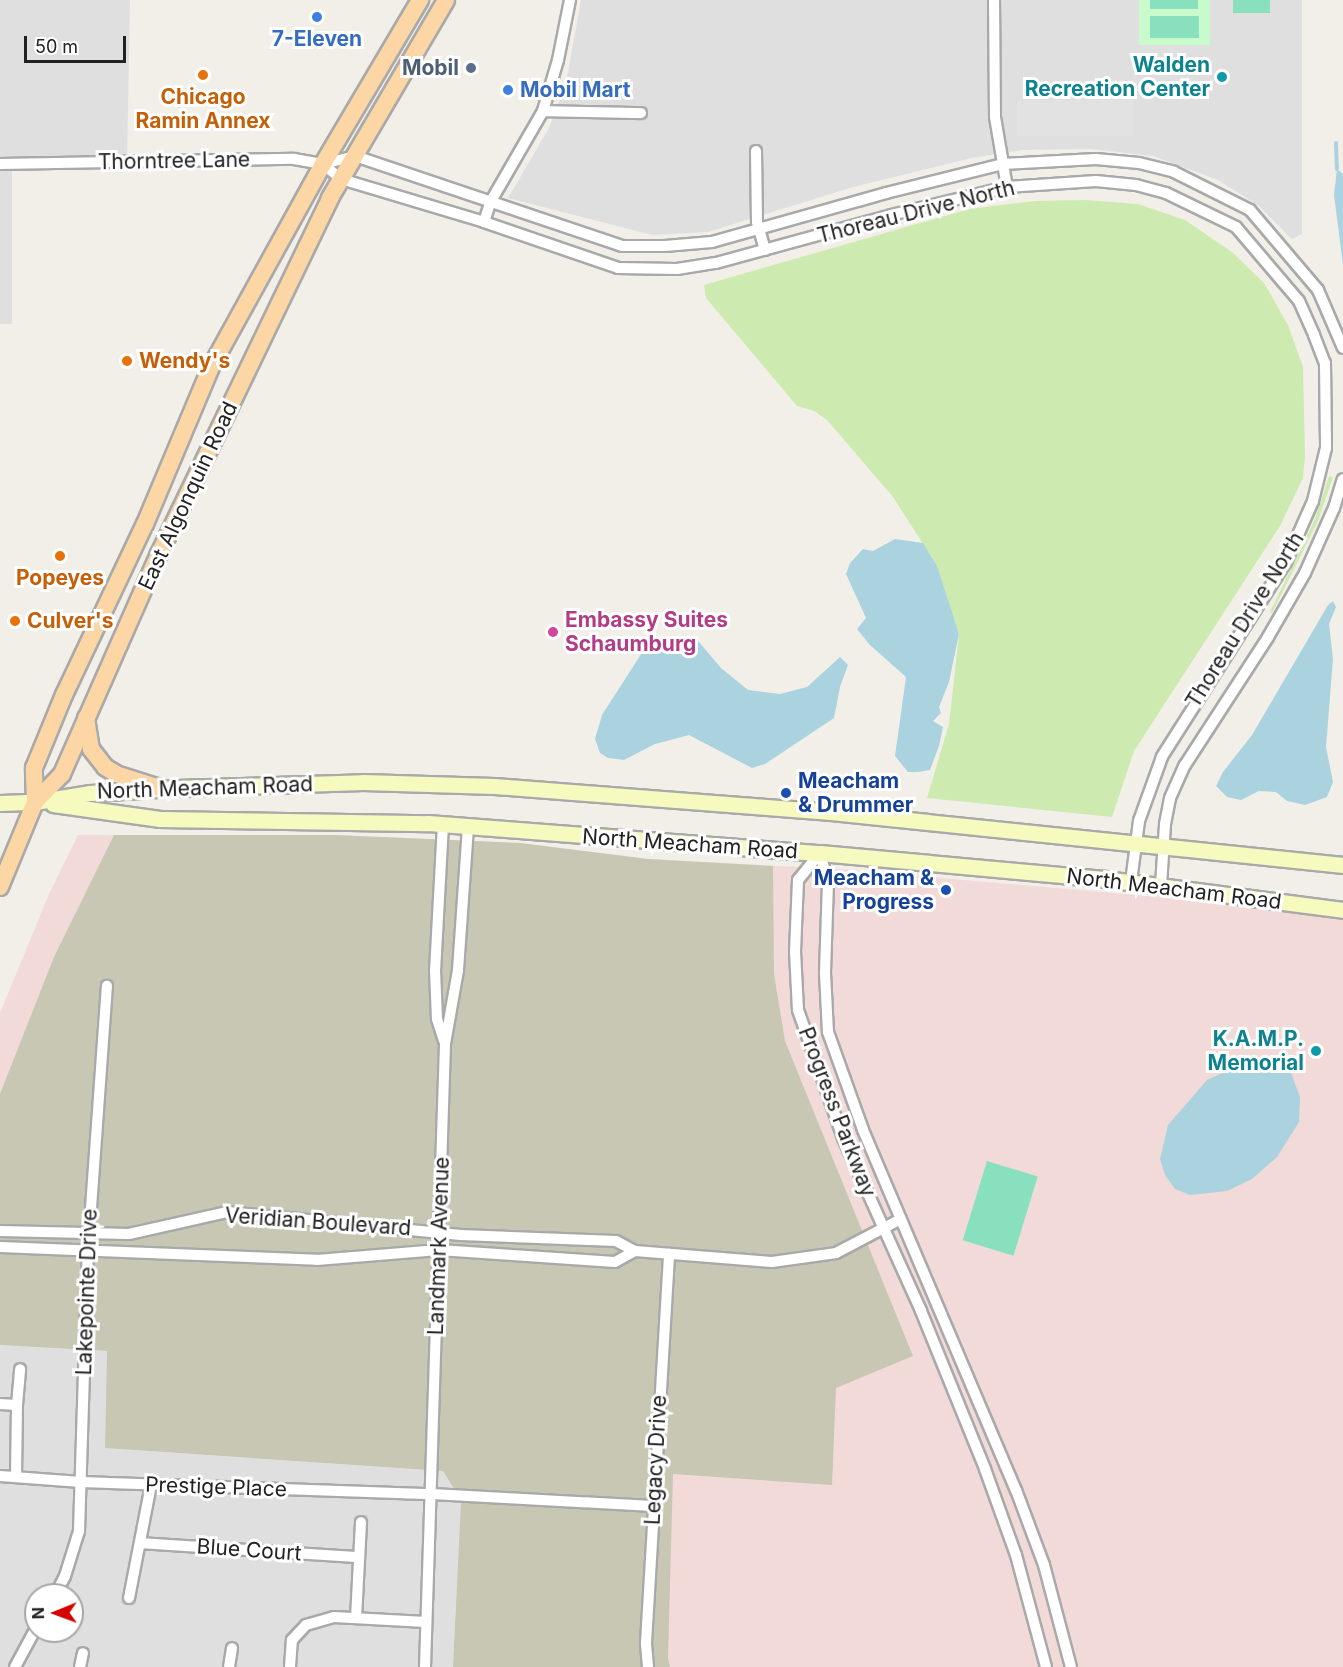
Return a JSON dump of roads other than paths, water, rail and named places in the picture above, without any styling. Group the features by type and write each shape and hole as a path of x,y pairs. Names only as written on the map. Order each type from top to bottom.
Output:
{"main road":[{"name":"East Algonquin Road","path":"35,802 34,768 64,695 145,524 211,368 323,164 420,0"},
{"name":"East Algonquin Road","path":"0,887 35,802 62,774 192,484 341,180 446,0"},
{"path":"86,718 91,749 105,767 116,774 163,789"},
{"name":"North Meacham Road","path":"0,803 35,802 90,793 363,782 494,786 831,812 1343,865"},
{"name":"North Meacham Road","path":"35,802 160,819 443,824 820,853 1161,885 1343,910"}],"street":[{"path":"484,222 491,201 543,111 558,60 570,0"},
{"path":"994,0 995,117 1007,187"},
{"path":"543,111 641,113"},
{"path":"756,151 759,228 765,250"},
{"path":"323,164 355,156"},
{"name":"Thoreau Drive North","path":"355,156 622,246 665,246 712,242 1004,164 1096,159 1139,163 1174,172 1221,193 1250,210 1318,290 1343,348"},
{"name":"Thorntree Lane","path":"0,164 294,159 323,164"},
{"path":"323,164 341,180"},
{"name":"Thoreau Drive North","path":"341,180 484,222 618,268 677,269 716,264 891,215 1007,187 1096,182 1136,185 1166,193 1236,227 1299,302 1325,363 1326,448 1313,501 1286,562 1190,709 1162,757 1138,821 1131,882"},
{"name":"Thoreau Drive North","path":"1161,885 1170,798 1185,765 1268,637 1305,573 1334,508 1343,479"},
{"path":"443,824 435,970 437,1019 445,1044"},
{"name":"Landmark Avenue","path":"425,1667 445,1044 458,970 468,826"},
{"name":"Progress Parkway","path":"820,853 828,882 825,973 828,1032 863,1130 1016,1490 1044,1565 1071,1667"},
{"name":"Progress Parkway","path":"820,853 798,880 795,941 798,1010 838,1127 921,1311 989,1480 1016,1555 1046,1667"},
{"name":"Lakepointe Drive","path":"61,1583 79,1531 88,1250 107,986"},
{"name":"Veridian Boulevard","path":"0,1231 129,1234 227,1212 461,1235 616,1240 635,1251 772,1262 836,1253 902,1219"},
{"name":"Veridian Boulevard","path":"0,1247 317,1260 439,1250 615,1262 635,1251"},
{"name":"Legacy Drive","path":"648,1667 646,1643 669,1254"},
{"path":"16,1477 20,1369"},
{"path":"0,1404 17,1405"},
{"name":"Prestige Place","path":"0,1476 81,1482 432,1494 653,1506"},
{"path":"129,1598 151,1485"},
{"path":"356,1618 361,1522"},
{"name":"Blue Court","path":"140,1543 359,1557"},
{"path":"290,1667 292,1640 306,1625 334,1617 426,1622"},
{"path":"15,1667 28,1643"},
{"path":"229,1667 232,1648"},
{"path":"80,1667 83,1653"}],"water":[{"path":"1337,169 1343,174 1343,265 1334,195"},
{"path":"895,539 923,543 937,566 959,634 949,682 939,707 941,713 933,721 943,727 939,746 930,770 918,772 908,772 895,756 906,677 870,645 857,629 866,618 846,574 850,563 863,549 873,551"},
{"path":"1333,601 1336,607 1329,624 1333,659 1326,747 1333,782 1327,797 1305,805 1287,801 1276,792 1259,791 1241,800 1227,797 1216,786 1223,772 1252,735 1328,605"},
{"path":"668,638 699,642 721,668 748,690 780,694 807,687 840,657 848,665 840,687 834,718 765,764 752,768 689,735 655,744 624,760 608,758 600,753 595,739 602,715 645,648"},
{"path":"1260,1062 1276,1063 1291,1073 1300,1097 1299,1122 1277,1157 1252,1179 1227,1191 1190,1195 1175,1189 1165,1175 1160,1159 1168,1125 1207,1080 1238,1066"}],"waterway":[{"path":"1336,143 1337,169"}],"place":[{"name":"7-Eleven","path":"317,17"},
{"name":"Mobil","path":"471,68"},
{"name":"Chicago Ramin Annex","path":"203,75"},
{"name":"Walden Recreation Center","path":"1222,77"},
{"name":"Mobil Mart","path":"508,90"},
{"name":"Wendy's","path":"127,361"},
{"name":"Popeyes","path":"60,556"},
{"name":"Culver's","path":"15,621"},
{"name":"Embassy Suites Schaumburg","path":"553,632"},
{"name":"Meacham & Drummer","path":"786,793"},
{"name":"Meacham & Progress","path":"946,890"},
{"name":"K.A.M.P. Memorial","path":"1316,1051"}]}
